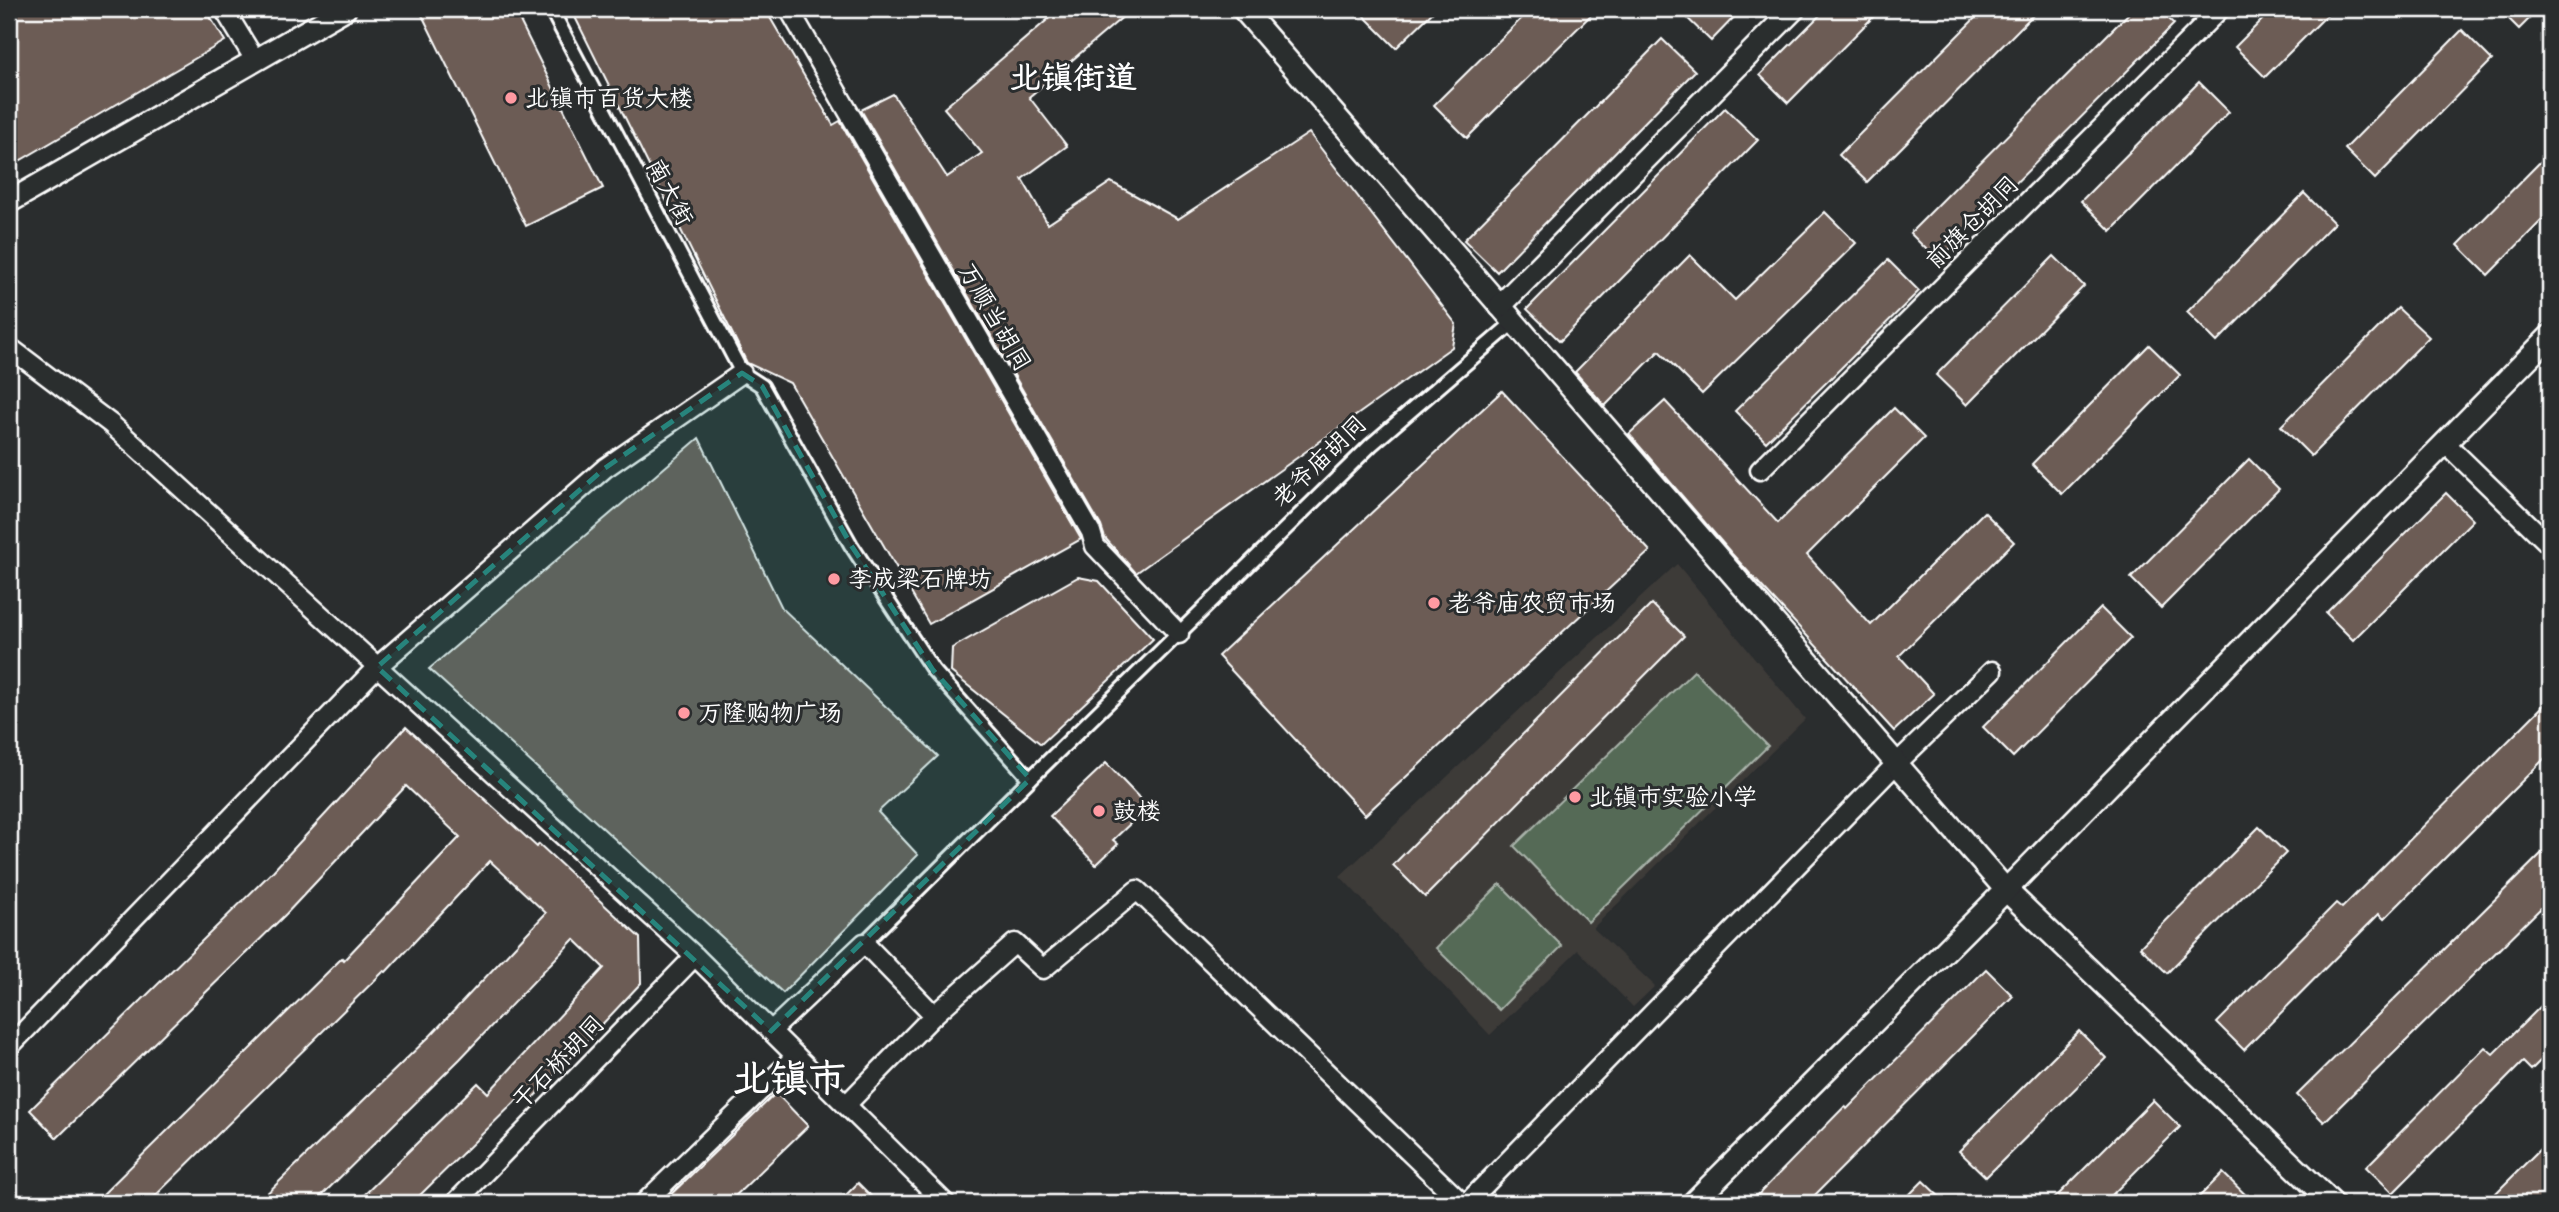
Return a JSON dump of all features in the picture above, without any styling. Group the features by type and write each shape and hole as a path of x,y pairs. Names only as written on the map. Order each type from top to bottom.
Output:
{"street":[{"path":"224,9 255,60"},
{"path":"9,202 345,9"},
{"name":"南大街","path":"551,9 742,373 762,386 851,545 933,670 1030,779"},
{"name":"万顺当胡同","path":"789,9 1091,532 1095,546 1173,639"},
{"path":"1243,9 2006,890 2332,1203"},
{"path":"1500,306 1794,9"},
{"name":"前旗仓胡同","path":"1760,470 2220,9"},
{"name":"老爷庙胡同","path":"863,943 1371,445 1514,322"},
{"path":"1693,1203 2006,890 2550,336"},
{"path":"9,347 111,424 695,956 945,1203"},
{"path":"9,1047 377,667 605,468 742,373"},
{"path":"2445,443 2550,545"},
{"path":"846,1105 934,1015 1016,943 1043,970 1137,890 1464,1203 1896,764 1992,671"},
{"path":"771,1031 863,943 934,1015"},
{"name":"干石桥胡同","path":"455,1203 695,956"},
{"path":"644,1203 796,1056"}],"highlighted area":[{"path":"742,373 762,386 851,545 933,670 1030,779 771,1031 377,667 605,468"}],"shaded area":[{"name":"北镇市实验小学","path":"1677,564 1805,719 1593,928 1655,986 1633,1007 1578,950 1490,1035 1340,876"}],"green space":[{"path":"1694,671 1768,746 1588,922 1514,846"},
{"path":"1500,884 1562,946 1499,1010 1436,948"}],"building":[{"path":"9,9 205,9 225,41 9,167"},
{"name":"北镇市百货大楼","path":"419,9 514,9 603,188 526,226"},
{"path":"571,9 765,9 833,125 840,121 1081,539 929,624 790,383 747,363"},
{"path":"1060,9 1132,9 1029,97 1067,146 1022,179 1048,224 1111,182 1178,219 1309,133 1456,324 1452,347 1136,573 1105,538 1101,526 861,110 893,94 947,177 982,153 944,108"},
{"path":"1357,9 1436,9 1396,48"},
{"path":"1531,9 1597,9 1467,138 1434,105"},
{"path":"1678,9 1742,9 1711,41"},
{"path":"1826,9 1881,9 1788,103 1760,75"},
{"path":"1984,9 2039,9 1867,182 1839,155"},
{"path":"2133,9 2159,9 2174,24 1938,261 1910,233"},
{"path":"2273,9 2333,9 2265,77 2235,47"},
{"path":"2499,9 2539,9 2519,29"},
{"path":"2462,30 2492,60 2375,179 2345,149"},
{"path":"1662,39 1695,71 1497,272 1464,240"},
{"path":"2199,82 2229,112 2111,231 2081,201"},
{"path":"1725,108 1758,140 1560,341 1527,309"},
{"path":"2550,152 2550,212 2488,275 2458,245"},
{"path":"2304,193 2334,223 2217,342 2187,312"},
{"path":"1825,212 1856,243 1702,394 1659,351 1605,406 1575,372 1690,255 1735,300"},
{"path":"2054,256 2084,286 1967,405 1936,375"},
{"path":"1888,260 1919,291 1766,442 1735,411"},
{"path":"2398,308 2429,337 2311,456 2281,426"},
{"path":"2149,345 2180,375 2062,494 2032,464"},
{"name":"老爷庙农贸市场","path":"1502,391 1650,551 1365,815 1218,656"},
{"path":"1665,401 1778,523 1894,408 1924,438 1807,555 1871,625 1984,512 2014,542 1899,656 1934,694 1894,731 1732,554 1629,434"},
{"name":"万隆购物广场","path":"699,438 782,608 938,756 878,812 918,855 783,993 429,669"},
{"path":"2249,459 2279,489 2161,608 2131,578"},
{"path":"2446,493 2473,520 2353,640 2326,613"},
{"path":"1078,577 1099,581 1153,639 1041,744 951,672 952,648"},
{"path":"1652,604 1684,636 1425,897 1393,865"},
{"path":"2101,608 2131,638 2013,757 1983,727"},
{"path":"2550,699 2550,753 2384,919 2379,914 2244,1050 2217,1023 2336,903 2342,908"},
{"path":"406,727 537,847 539,844 640,938 641,983 530,1101 523,1094 412,1203 356,1203 478,1083 488,1093 604,968 574,939 460,1059 314,1203 257,1203 431,1035 546,913 490,861 386,972 384,971 148,1203 94,1203 342,958 344,960 460,837 406,786 286,914 57,1138 30,1110 273,871"},
{"name":"鼓楼","path":"1106,763 1148,807 1113,840 1118,844 1096,865 1050,816"},
{"path":"2259,827 2286,853 2167,973 2140,947"},
{"path":"2550,845 2550,899 2324,1122 2297,1095"},
{"path":"1986,969 2013,996 1807,1203 1750,1203 1845,1106 1847,1109"},
{"path":"2550,997 2550,1051 2531,1070 2523,1062 2393,1193 2366,1167 2485,1047 2493,1054"},
{"path":"2079,1031 2106,1058 1986,1177 1959,1151"},
{"path":"776,1093 808,1126 728,1203 662,1203"},
{"path":"2153,1100 2180,1127 2104,1203 2050,1203"},
{"path":"2550,1139 2550,1193 2540,1203 2486,1203"},
{"path":"2223,1173 2254,1203 2193,1203"},
{"path":"1923,1181 1946,1203 1901,1203"},
{"path":"858,1183 878,1203 838,1203"}],"place":[{"name":"北镇市百货大楼","path":"511,98"},
{"name":"李成梁石牌坊","path":"834,579"},
{"name":"老爷庙农贸市场","path":"1434,603"},
{"name":"万隆购物广场","path":"684,713"},
{"name":"北镇市实验小学","path":"1575,797"},
{"name":"鼓楼","path":"1099,811"}],"district":[{"name":"北镇街道","path":"1073,77"},
{"name":"北镇市","path":"789,1078"}]}
